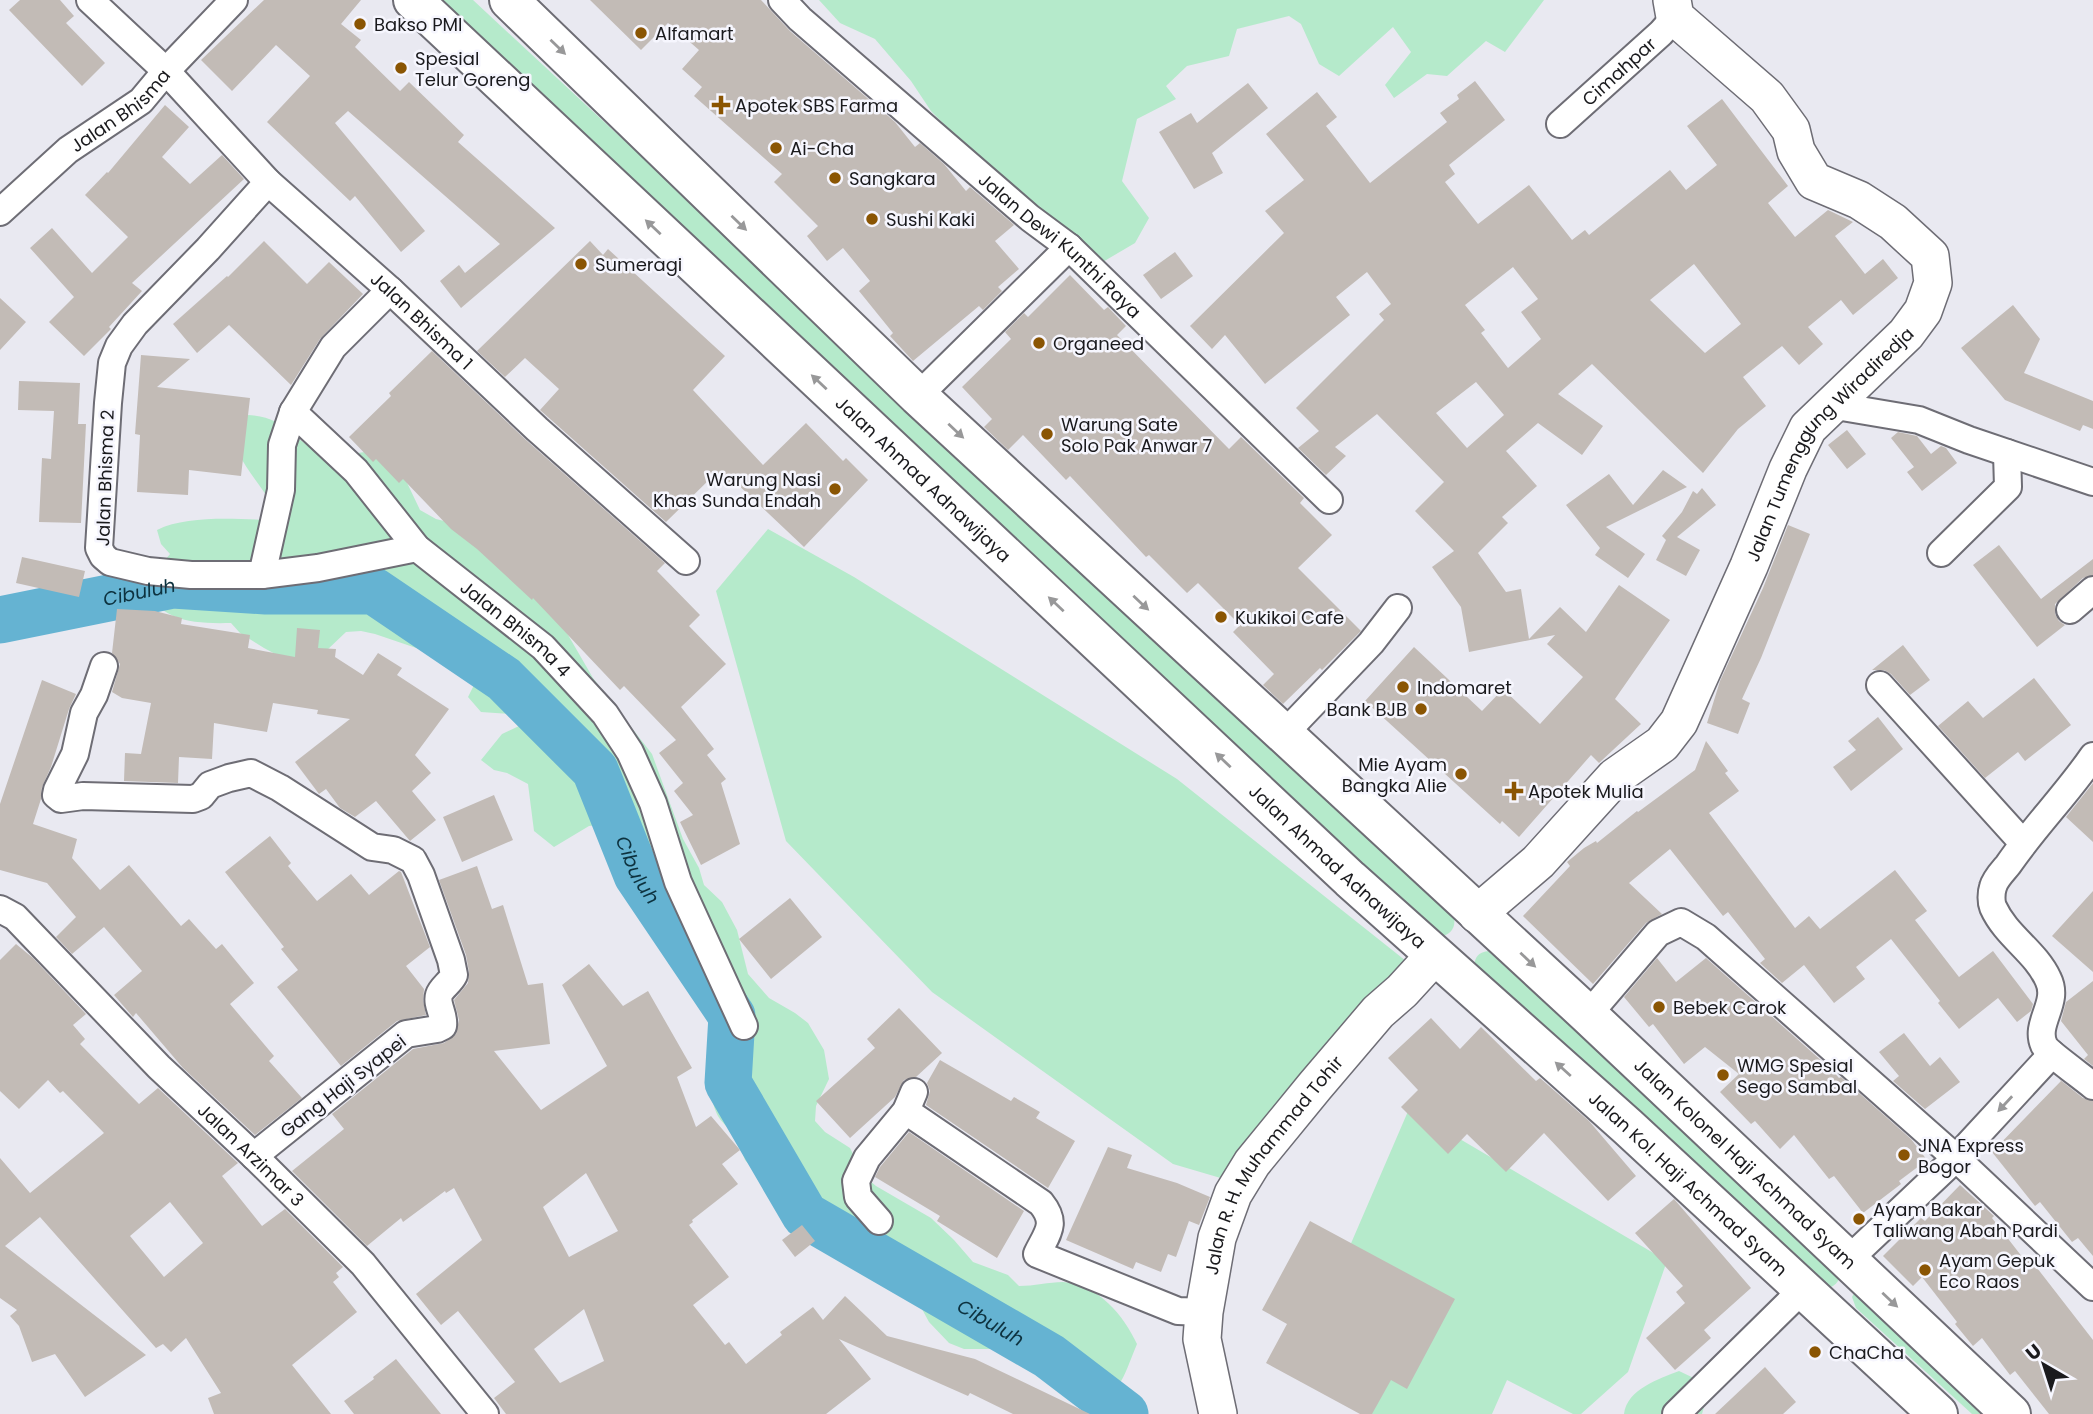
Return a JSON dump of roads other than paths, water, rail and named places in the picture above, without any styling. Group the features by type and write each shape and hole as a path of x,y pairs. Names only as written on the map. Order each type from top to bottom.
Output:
{"main road":[{"name":"Jalan Ahmad Adnawijaya","path":"413,0 1350,879 1435,955"},
{"path":"509,0 918,396 1477,914"},
{"name":"Jalan Kolonel Haji Achmad Syam","path":"1477,914 1588,1015 2011,1414"},
{"name":"Jalan Kol. Haji Achmad Syam","path":"1435,955 1628,1126 1938,1414"}],"street":[{"name":"Jalan Bhisma 1","path":"90,0 166,71 268,182 390,290 537,429 686,561"},
{"name":"Jalan Bhisma","path":"0,212 68,150 141,101 232,0"},
{"name":"Jalan Dewi Kunthi Raya","path":"782,0 800,19 1030,218 1069,247 1329,500"},
{"name":"Cimahpar","path":"1560,124 1661,33 1673,9"},
{"name":"Jalan Tumenggung Wiradiredja","path":"1477,914 1538,862 1615,777 1662,744 1679,722 1808,428 1906,334 1923,311 1933,283 1930,256 1894,222 1859,200 1814,181 1796,151 1791,130 1767,97 1673,9"},
{"name":"Jalan Bhisma 2","path":"268,182 135,324 119,346 112,363 108,403 99,548 110,562 148,571 191,575 262,575 318,568 417,548"},
{"path":"918,396 1069,247"},
{"path":"262,575 281,490 282,445 293,412 333,347 390,290"},
{"path":"1830,405 1919,420 2093,482"},
{"name":"Jalan Bhisma 4","path":"293,412 356,471 417,548 543,647 611,724 630,752 653,803 678,882 744,1026"},
{"path":"1941,553 2008,487 2007,453"},
{"path":"2070,610 2093,590"},
{"path":"1283,735 1343,673 1398,608"},
{"name":"Gang Haji Syapei","path":"104,666 94,695 84,713 75,754 56,795 61,799 83,796 193,799 201,796 210,785 251,773 280,788 372,847 393,850 413,860 421,875 451,960 454,975 439,993 443,1026 406,1034 254,1156"},
{"path":"1880,685 2023,843"},
{"path":"2093,756 2023,843 1993,886 1992,904 2004,927 2033,957 2049,979 2052,990 2051,1005 2043,1021 2044,1045 2093,1086"},
{"name":"Jalan Arzimar 3","path":"5,920 254,1156 363,1264 478,1412"},
{"path":"1588,1015 1658,933 1681,922 1706,937 1956,1158 2093,1287"},
{"name":"Jalan R. H. Muhammad Tohir","path":"1218,1414 1202,1339 1217,1238 1233,1194 1252,1163 1314,1086 1378,1013 1435,955"},
{"path":"1847,1261 1956,1158 2052,1054"},
{"path":"879,1221 858,1197 856,1181 867,1158 910,1102 1041,1203 1051,1215 1051,1223 1037,1254 1178,1311 1204,1312"},
{"path":"1676,1414 1803,1289"}],"waterway":[{"name":"Cibuluh","path":"0,620 173,585 266,591 374,591 504,679 595,770 637,875 732,1016 728,1083 805,1215 1049,1356 1125,1414"}],"place":[{"name":"Bakso PMI","path":"360,24"},
{"name":"Alfamart","path":"641,33"},
{"name":"Spesial Telur Goreng","path":"401,68"},
{"name":"Apotek SBS Farma","path":"721,105"},
{"name":"Ai-Cha","path":"776,148"},
{"name":"Sangkara","path":"835,178"},
{"name":"Sushi Kaki","path":"872,219"},
{"name":"Sumeragi","path":"581,264"},
{"name":"Organeed","path":"1039,343"},
{"name":"Warung Sate Solo Pak Anwar 7","path":"1047,434"},
{"name":"Warung Nasi Khas Sunda Endah","path":"835,489"},
{"name":"Kukikoi Cafe","path":"1221,617"},
{"name":"Indomaret","path":"1403,687"},
{"name":"Bank BJB","path":"1421,709"},
{"name":"Mie Ayam Bangka Alie","path":"1461,774"},
{"name":"Apotek Mulia","path":"1514,791"},
{"name":"Bebek Carok","path":"1659,1007"},
{"name":"WMG Spesial Sego Sambal","path":"1723,1075"},
{"name":"JNA Express Bogor","path":"1904,1155"},
{"name":"Ayam Bakar Taliwang Abah Pardi","path":"1859,1219"},
{"name":"Ayam Gepuk Eco Raos","path":"1925,1270"},
{"name":"ChaCha","path":"1815,1352"}]}
